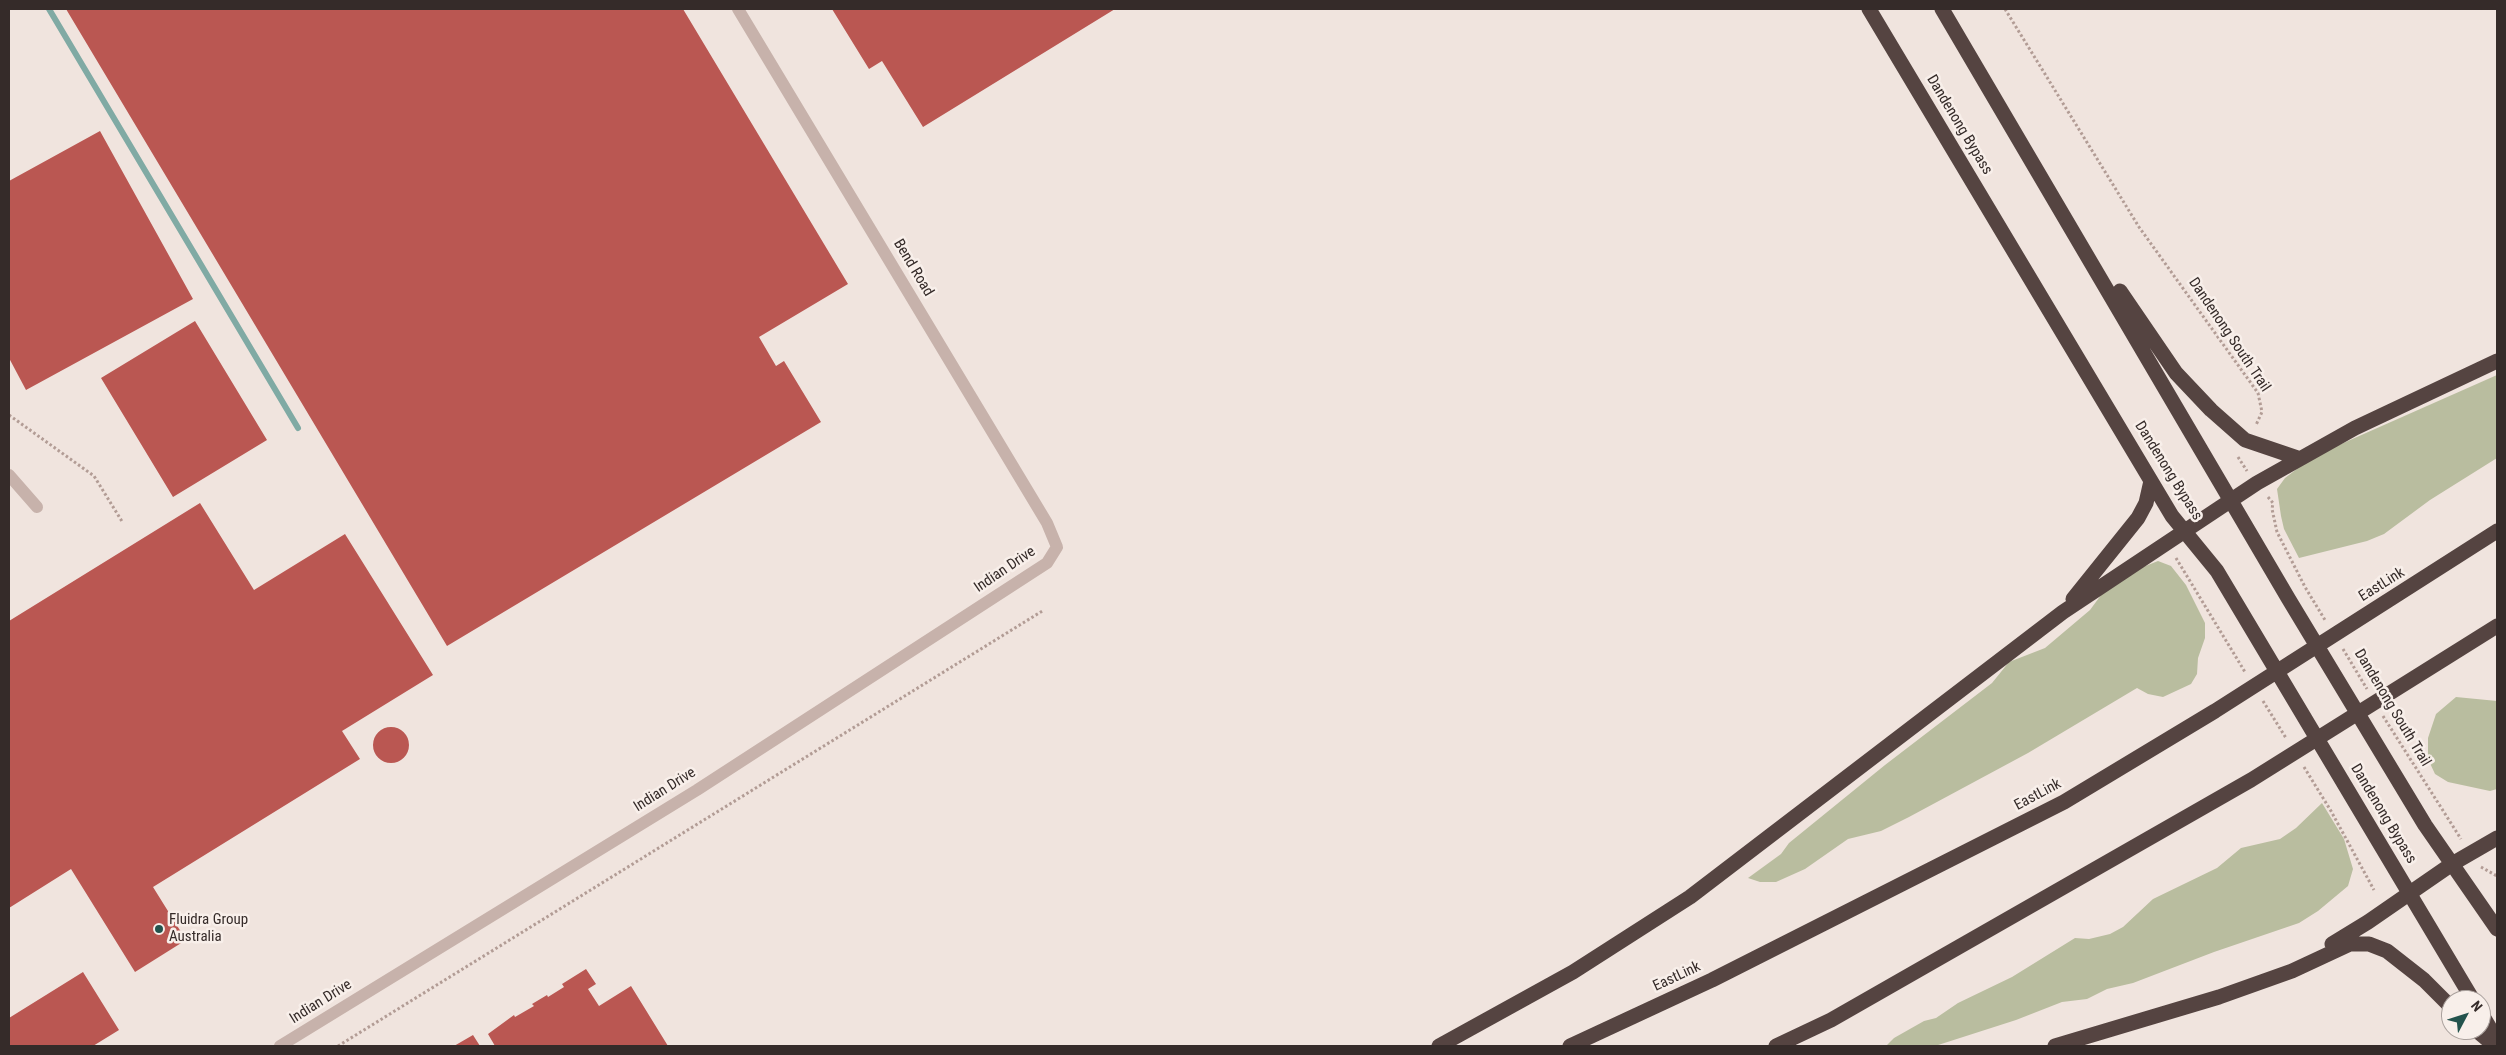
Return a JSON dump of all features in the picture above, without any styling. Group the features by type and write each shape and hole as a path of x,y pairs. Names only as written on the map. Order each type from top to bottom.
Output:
{"highway":[{"name":"Dandenong Bypass","path":"1869,9 2172,516 2217,571 2467,990"},
{"name":"Dandenong Bypass","path":"1942,9 2288,598 2395,772 2425,825 2497,929"},
{"path":"2048,187 2176,372 2210,410 2246,440 2298,458"},
{"path":"1439,1046 1573,972 1690,897 2063,612 2257,483 2298,458 2403,405 2497,361"},
{"path":"2063,612 2138,518 2146,503 2151,481"},
{"name":"EastLink","path":"1570,1046 1712,980 2064,802 2264,681 2497,531"},
{"path":"1776,1046 1832,1020 2251,780 2497,626"},
{"path":"2266,979 2360,927 2452,864 2497,838"},
{"path":"2055,1046 2219,997 2292,971 2350,944 2369,944 2387,951 2405,964 2441,998"}],"street":[{"name":"Bend Road","path":"738,9 1047,523 1057,547"},
{"path":"9,475 37,507"},
{"name":"Indian Drive","path":"280,1046 705,784 1047,562 1057,547"}],"path":[{"name":"Dandenong South Trail","path":"2005,9 2139,227 2258,394 2262,412 2259,420 2236,452 2244,468 2273,503 2272,509 2277,532 2305,587 2326,621"},
{"path":"9,415 94,476 122,523"},
{"path":"2174,555 2250,679"},
{"path":"338,1046 1044,610"},
{"name":"Dandenong South Trail","path":"2341,646 2371,696"},
{"path":"2260,695 2290,745"},
{"name":"Dandenong South Trail","path":"2381,712 2411,762 2471,853 2481,866 2497,876"},
{"path":"2301,762 2331,811 2374,890"}],"green space":[{"path":"2497,375 2497,458 2430,500 2384,534 2367,541 2299,558 2284,529 2281,516 2277,489 2285,478 2314,456"},
{"path":"2158,561 2171,566 2186,585 2205,623 2205,638 2198,658 2197,674 2191,684 2163,697 2148,694 2137,688 2028,753 1909,817 1881,831 1848,839 1805,869 1776,882 1760,882 1748,878 1781,854 1789,843 1885,765 1992,683 2009,662 2045,648 2090,610 2104,591 2138,569"},
{"path":"2456,697 2497,701 2497,789 2490,791 2448,782 2435,774 2428,759 2428,738 2436,714"},
{"path":"2322,803 2344,839 2353,869 2348,886 2318,911 2299,923 2214,952 2133,983 2107,989 2087,999 2062,1002 2016,1020 1935,1046 1886,1046 1894,1038 1924,1021 1936,1018 1958,1003 2012,977 2075,938 2089,939 2110,934 2123,927 2153,899 2217,868 2241,848 2280,839 2296,828"}],"building":[{"path":"66,9 683,9 848,284 759,337 776,366 784,361 821,422 447,646"},
{"path":"832,9 1115,9 923,127 882,61 869,69"},
{"path":"100,131 193,299 26,390 9,358 9,181"},
{"path":"195,321 267,440 173,497 101,378"},
{"path":"200,503 254,590 345,534 433,675 342,731 360,759 153,887 186,940 135,972 71,869 9,908 9,621"},
{"path":"391,727 403,733 409,745 403,757 391,763 379,757 373,745 379,733"},
{"path":"586,969 596,984 588,989 599,1006 631,986 668,1046 495,1046 488,1034 514,1015 515,1017 534,1006 532,1004 564,987 562,984"},
{"path":"83,972 119,1030 93,1046 9,1046 9,1018"},
{"path":"473,1035 480,1046 454,1046"}],"waterway":[{"path":"49,9 298,428"}],"place":[{"name":"Fluidra Group Australia","path":"159,929"}]}
